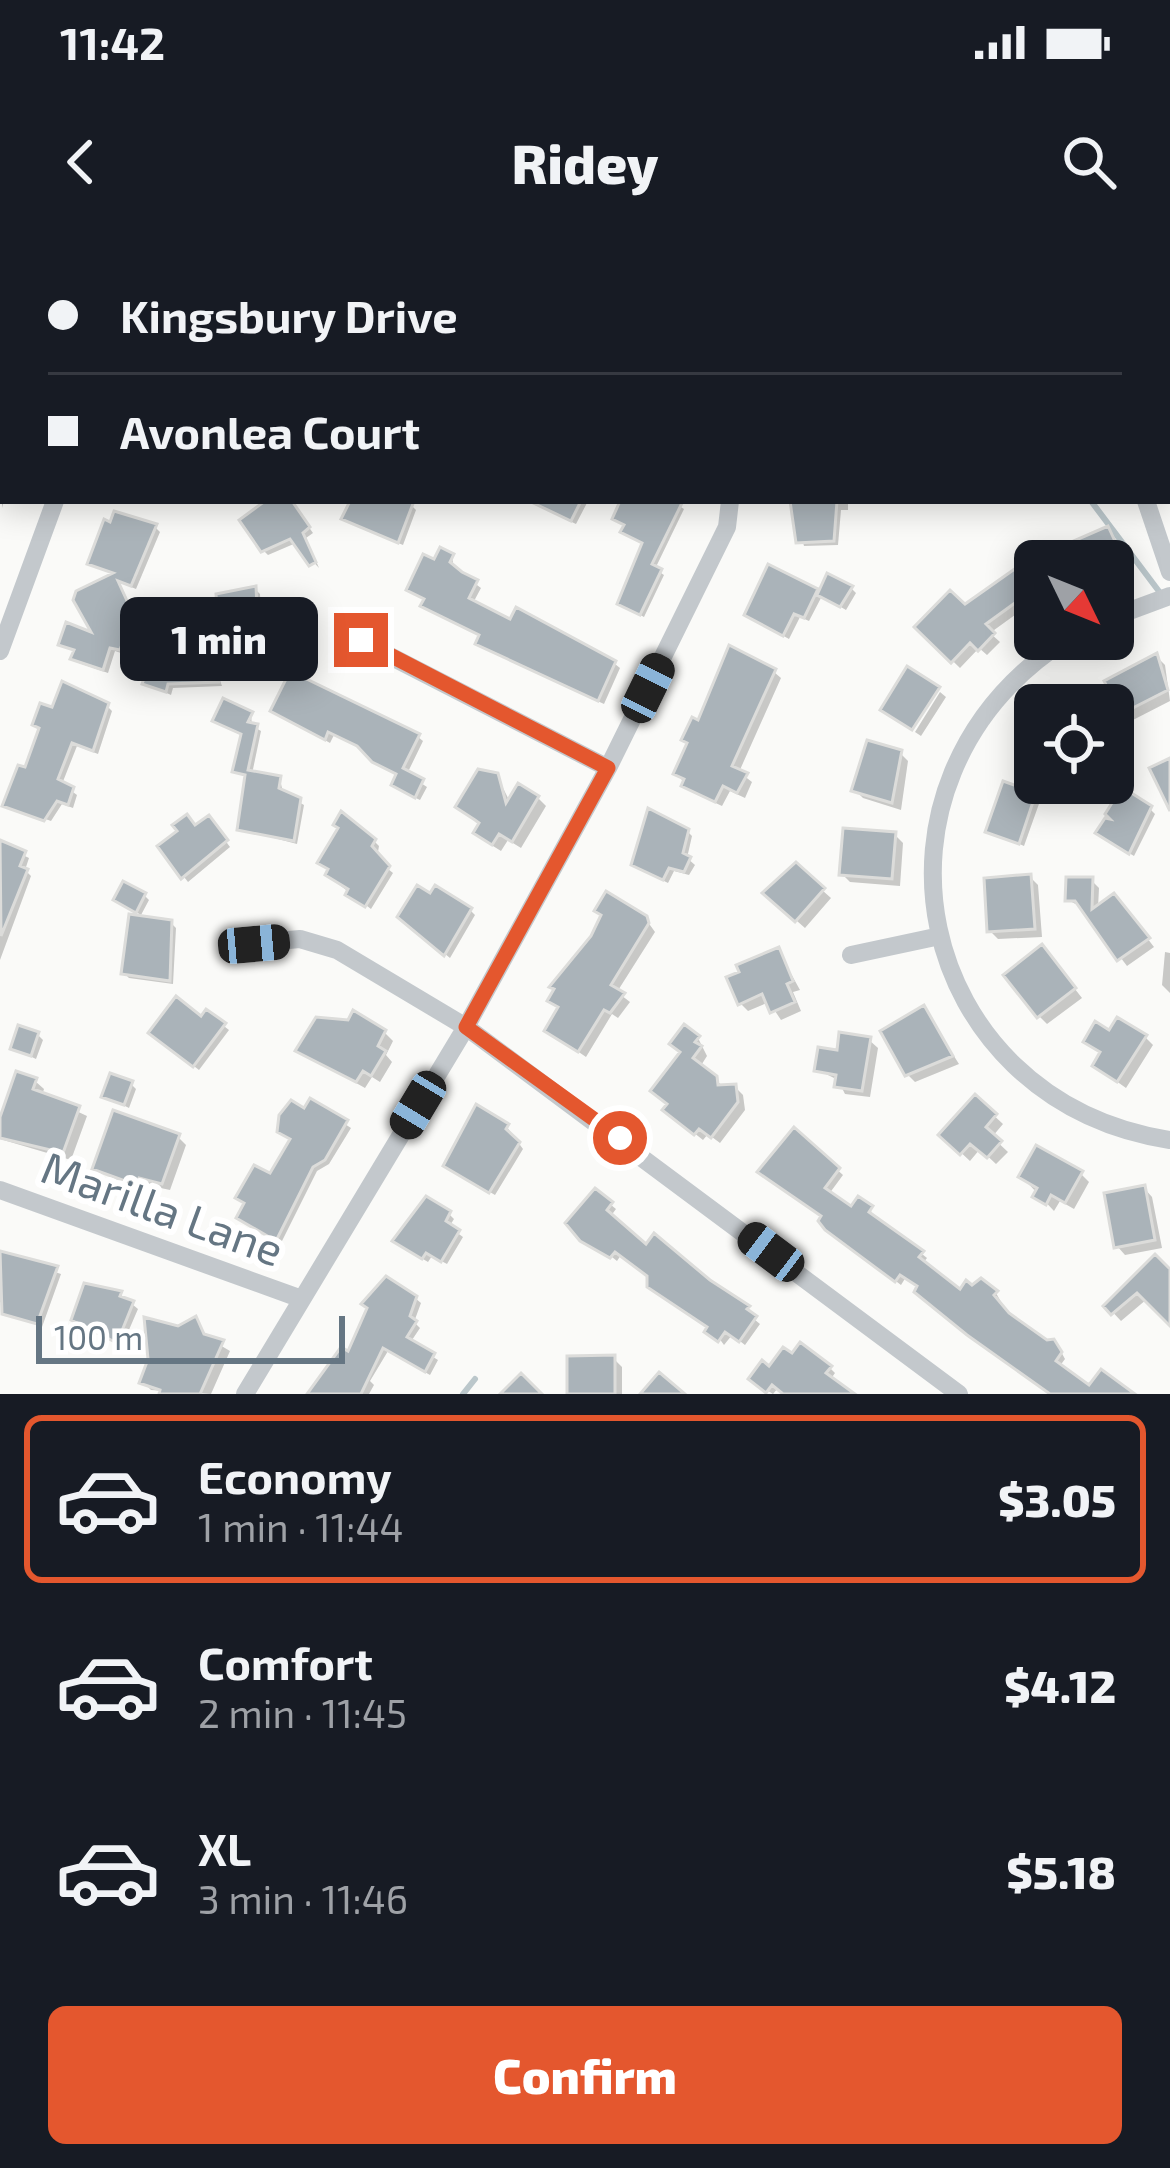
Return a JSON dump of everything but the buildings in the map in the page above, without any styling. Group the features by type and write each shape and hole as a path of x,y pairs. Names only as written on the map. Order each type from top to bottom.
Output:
{"street":[{"path":"0,652 54,504"},
{"path":"245,1394 466,1027 608,768 727,527 730,504"},
{"path":"1147,504 1170,572"},
{"path":"1134,609 1170,596"},
{"path":"340,616 382,652 608,768"},
{"path":"1036,660 957,754 939,799 932,872 945,960 985,1028 1025,1074 1067,1106 1112,1126 1170,1140"},
{"path":"851,955 940,936"},
{"path":"254,944 300,939 337,950 466,1027 959,1394"},
{"name":"Marilla Lane","path":"0,1190 299,1298"}],"waterway":[{"path":"1093,504 1161,594"},
{"path":"463,1394 475,1379"}],"route":[{"path":"361,640 608,768 466,1027 620,1138"}]}
